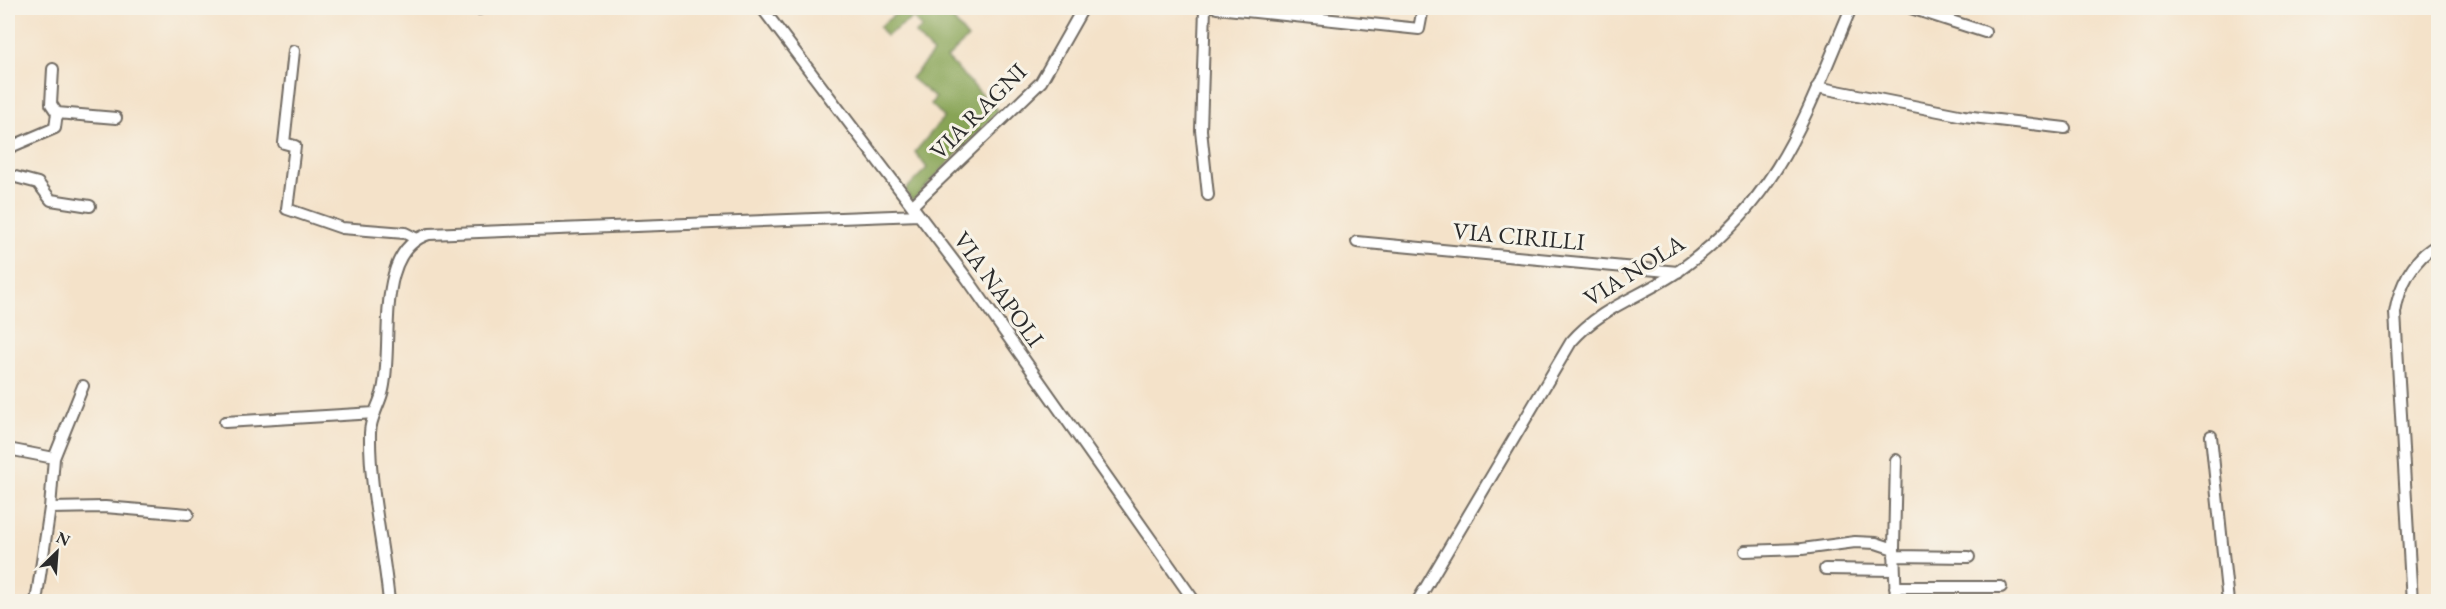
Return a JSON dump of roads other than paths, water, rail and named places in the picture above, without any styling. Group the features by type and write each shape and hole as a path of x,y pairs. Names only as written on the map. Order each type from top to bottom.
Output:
{"street":[{"name":"VIA NAPOLI","path":"762,8 966,277 1195,602"},
{"name":"VIA RAGNI","path":"912,206 1041,82 1058,47 1083,8"},
{"path":"1204,8 1201,130 1208,195"},
{"path":"1217,8 1419,29 1423,8"},
{"name":"VIA NOLA","path":"1417,602 1571,342 1601,314 1678,272 1727,232 1757,200 1787,156 1851,8"},
{"path":"1911,8 1985,32"},
{"path":"294,51 284,143 296,146 287,209 342,228 405,233 415,238"},
{"path":"8,148 55,128 57,113 51,104 53,69"},
{"path":"1817,87 1964,116 2065,128"},
{"path":"57,113 116,118"},
{"path":"8,175 38,183 51,200 90,206"},
{"path":"389,602 370,452 370,430 383,390 388,358 390,289 394,271 401,256 415,238 429,234 919,215"},
{"name":"VIA CIRILLI","path":"1357,242 1678,272"},
{"path":"2412,602 2396,313 2399,291 2409,273 2439,245"},
{"path":"36,602 50,508 54,458 83,386"},
{"path":"225,422 375,413"},
{"path":"2211,436 2228,602"},
{"path":"8,449 54,458"},
{"path":"1896,460 1894,552 1896,602"},
{"path":"50,508 105,507 188,514"},
{"path":"1745,551 1875,543 1894,552 1969,557"},
{"path":"1825,569 1894,570"},
{"path":"1896,587 2001,587"}]}
